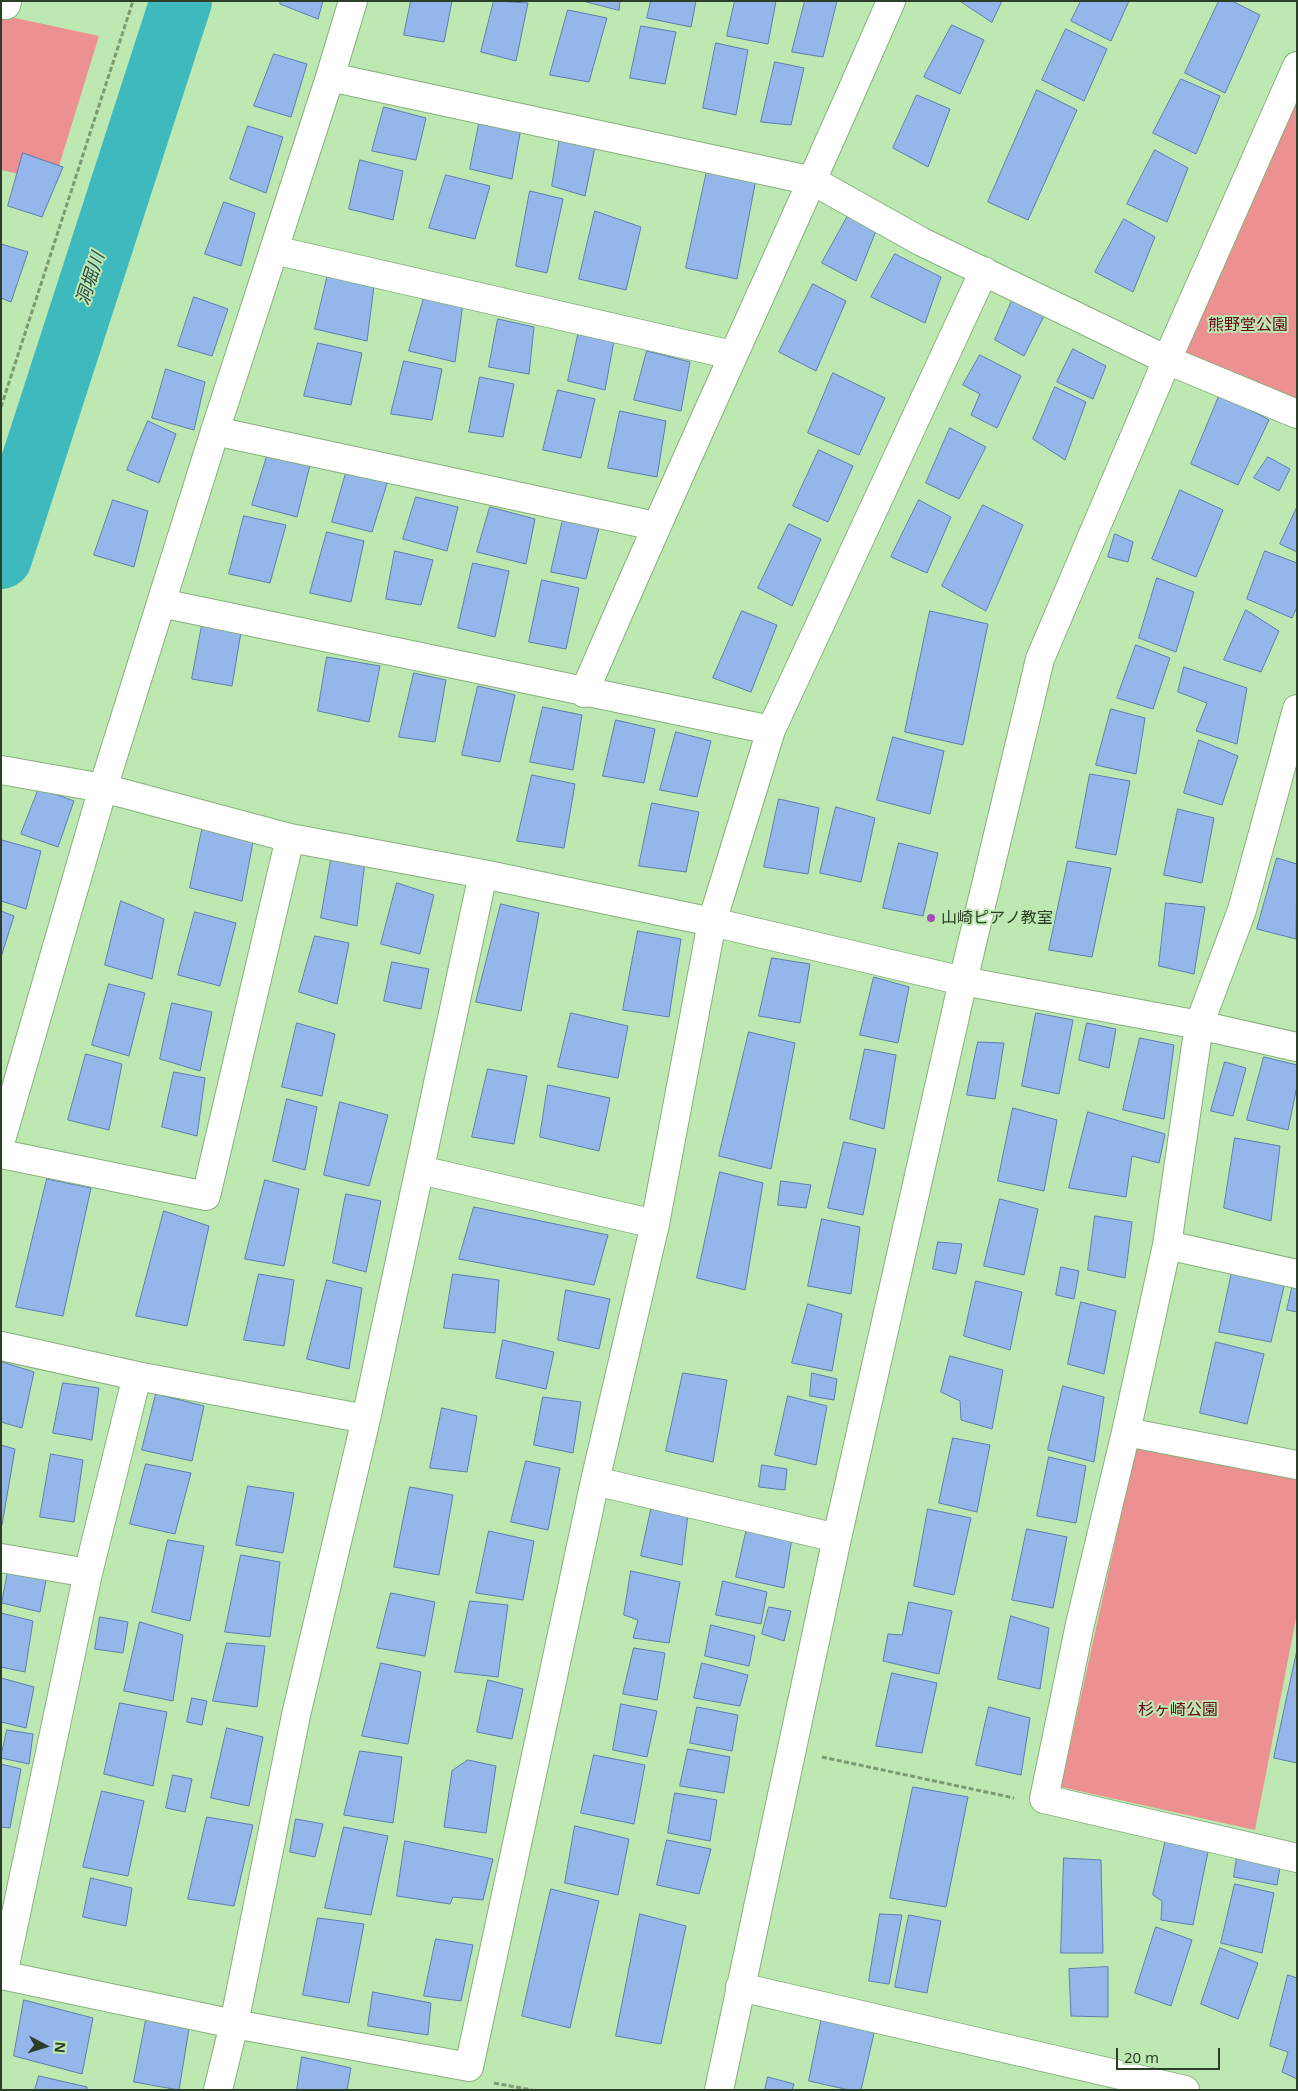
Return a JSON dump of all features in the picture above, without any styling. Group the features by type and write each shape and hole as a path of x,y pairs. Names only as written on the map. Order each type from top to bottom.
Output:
{"street":[{"path":"1,4 6,5 7,1"},
{"path":"1,1140 103,788 353,1"},
{"path":"584,693 655,526 814,180 891,1"},
{"path":"718,2090 837,1538 963,980 1040,658 1167,360 1297,66"},
{"path":"330,77 814,180 922,242 1167,360 1297,414"},
{"path":"274,250 732,355"},
{"path":"137,1376 88,1573 2,1975 234,2024 469,2068 595,1480 655,1224 712,922 771,730 984,271"},
{"path":"215,431 655,526"},
{"path":"161,603 584,693 771,730"},
{"path":"1297,709 1242,910 1199,1025 1167,1245 1126,1432 1080,1624 1044,1799 1297,1858"},
{"path":"1,770 103,788 290,838 482,874 712,922 963,980 1199,1025 1297,1047"},
{"path":"1,1154 206,1196 290,838"},
{"path":"218,2090 234,2024 296,1715 366,1419 482,874"},
{"path":"420,1170 655,1224"},
{"path":"1167,1245 1297,1274"},
{"path":"1,1346 137,1376 366,1419"},
{"path":"1126,1432 1297,1465"},
{"path":"595,1480 837,1538"},
{"path":"1,1558 88,1573"},
{"path":"740,1987 1185,2090"}],"path":[{"path":"1,408 133,1"},
{"path":"818,1756 1023,1800 1044,1799"}],"green space":[{"path":"1,15 99,36 54,182 1,170"},
{"name":"熊野堂公園","path":"1297,96 1297,400 1182,352"},
{"name":"杉ヶ崎公園","path":"1137,1443 1297,1473 1297,1613 1255,1830 1061,1787"}],"building":[{"path":"281,1 323,1 318,19 280,4"},
{"path":"411,1 452,1 444,42 404,35"},
{"path":"494,1 528,3 516,61 481,52"},
{"path":"583,1 620,1 619,10"},
{"path":"651,1 696,1 691,27 647,18"},
{"path":"735,1 776,1 768,44 727,36"},
{"path":"805,1 837,1 823,57 792,52"},
{"path":"960,1 1002,1 992,22"},
{"path":"1081,1 1129,1 1111,41 1071,21"},
{"path":"1219,1 1232,1 1260,15 1225,93 1185,73"},
{"path":"568,10 607,18 589,82 550,75"},
{"path":"952,25 984,40 960,94 924,77"},
{"path":"641,26 676,32 665,84 630,78"},
{"path":"1066,29 1107,49 1084,101 1042,80"},
{"path":"716,43 748,50 736,115 703,108"},
{"path":"274,54 307,64 291,117 254,106"},
{"path":"775,62 804,68 791,125 761,122"},
{"path":"1181,79 1220,96 1196,154 1153,133"},
{"path":"1037,90 1077,110 1028,220 988,202"},
{"path":"917,95 950,109 928,167 893,148"},
{"path":"384,107 426,118 416,160 372,151"},
{"path":"480,119 521,128 512,179 470,169"},
{"path":"248,126 283,137 266,193 230,179"},
{"path":"560,138 595,147 585,196 552,186"},
{"path":"1155,150 1188,168 1167,222 1127,204"},
{"path":"23,153 63,167 42,217 8,206"},
{"path":"360,160 403,171 393,220 349,209"},
{"path":"708,166 756,179 737,279 686,268"},
{"path":"446,175 490,186 475,239 429,228"},
{"path":"530,191 563,199 547,273 516,266"},
{"path":"224,202 255,213 241,266 205,254"},
{"path":"595,211 641,227 626,290 579,279"},
{"path":"850,212 878,226 856,281 822,263"},
{"path":"1124,219 1155,237 1133,292 1095,272"},
{"path":"1,244 28,252 11,302 1,298"},
{"path":"895,254 941,277 925,323 871,297"},
{"path":"328,274 374,286 367,341 315,329"},
{"path":"813,284 846,301 816,371 779,352"},
{"path":"425,294 463,303 455,362 409,351"},
{"path":"1014,296 1046,312 1024,356 995,340"},
{"path":"194,297 228,309 212,356 178,346"},
{"path":"498,319 534,327 529,374 489,367"},
{"path":"580,326 615,335 605,390 568,381"},
{"path":"318,343 362,353 351,405 304,396"},
{"path":"1073,349 1106,366 1093,399 1057,382"},
{"path":"647,351 690,362 681,411 634,400"},
{"path":"980,355 1021,376 997,428 971,415 980,394 963,385"},
{"path":"404,361 442,369 432,420 391,414"},
{"path":"166,369 205,382 194,430 152,418"},
{"path":"833,373 885,398 859,455 808,433"},
{"path":"480,377 514,384 503,437 469,432"},
{"path":"1055,387 1086,402 1065,460 1033,439"},
{"path":"558,390 595,399 581,458 543,450"},
{"path":"1220,394 1269,420 1238,485 1191,464"},
{"path":"620,411 666,421 657,477 608,468"},
{"path":"148,421 176,434 159,483 127,470"},
{"path":"950,428 986,447 959,499 926,483"},
{"path":"819,450 853,466 828,522 793,506"},
{"path":"268,453 310,465 297,517 252,505"},
{"path":"1268,457 1290,469 1279,491 1254,478"},
{"path":"348,466 389,477 372,532 332,522"},
{"path":"1180,490 1223,510 1196,577 1152,559"},
{"path":"416,497 458,507 447,551 403,539"},
{"path":"113,500 148,511 134,567 94,555"},
{"path":"919,500 951,517 927,573 891,557"},
{"path":"983,505 1023,525 986,611 942,586"},
{"path":"490,507 535,519 526,564 477,552"},
{"path":"1297,507 1297,552 1280,544"},
{"path":"564,515 600,524 586,579 551,572"},
{"path":"244,516 286,525 270,583 229,574"},
{"path":"789,524 821,539 792,606 758,588"},
{"path":"327,532 364,541 351,602 310,593"},
{"path":"1115,534 1133,542 1128,562 1108,557"},
{"path":"395,551 433,560 421,605 386,599"},
{"path":"1265,551 1297,563 1297,607 1292,618 1247,599"},
{"path":"473,563 509,571 495,637 458,628"},
{"path":"1157,578 1194,592 1176,652 1139,638"},
{"path":"542,580 579,588 566,649 529,642"},
{"path":"1246,610 1279,631 1261,672 1224,660"},
{"path":"742,611 777,625 751,692 713,678"},
{"path":"930,611 988,624 963,745 905,732"},
{"path":"202,625 241,632 232,686 192,679"},
{"path":"1136,645 1170,658 1153,709 1117,698"},
{"path":"327,657 380,666 369,722 318,711"},
{"path":"1184,667 1247,688 1237,744 1196,731 1207,703 1178,692"},
{"path":"414,673 446,680 435,742 399,737"},
{"path":"478,686 515,695 500,762 462,755"},
{"path":"543,707 582,715 573,770 530,762"},
{"path":"1111,709 1145,718 1136,774 1096,765"},
{"path":"616,720 655,729 644,783 603,776"},
{"path":"676,732 711,741 697,797 660,790"},
{"path":"893,737 944,751 930,814 877,800"},
{"path":"1199,740 1238,756 1222,805 1184,793"},
{"path":"1090,774 1130,781 1116,855 1076,848"},
{"path":"532,775 575,784 564,848 517,841"},
{"path":"39,788 74,801 58,847 21,834"},
{"path":"779,799 819,808 808,874 764,867"},
{"path":"652,803 699,812 686,872 639,866"},
{"path":"836,807 875,818 861,882 820,873"},
{"path":"1178,809 1214,818 1202,883 1164,875"},
{"path":"203,825 253,842 242,901 190,888"},
{"path":"2,840 41,851 26,909 1,901"},
{"path":"899,843 938,853 923,916 883,908"},
{"path":"332,854 365,861 357,926 321,918"},
{"path":"1277,858 1297,864 1296,939 1257,929"},
{"path":"1068,861 1111,868 1092,957 1049,950"},
{"path":"397,883 434,895 420,954 381,944"},
{"path":"121,901 164,919 152,979 105,965"},
{"path":"1166,903 1205,907 1194,974 1159,966"},
{"path":"501,904 539,913 521,1011 476,1002"},
{"path":"1,911 14,916 1,957"},
{"path":"195,912 236,923 220,986 178,975"},
{"path":"638,931 681,939 669,1017 623,1010"},
{"path":"315,936 349,943 337,1004 299,992"},
{"path":"772,958 810,964 800,1023 759,1016"},
{"path":"392,962 429,969 421,1009 384,1001"},
{"path":"874,977 909,987 898,1043 860,1035"},
{"path":"109,984 145,993 129,1056 92,1045"},
{"path":"172,1003 212,1012 200,1071 160,1059"},
{"path":"571,1013 628,1026 618,1078 558,1067"},
{"path":"1036,1013 1073,1020 1059,1094 1022,1086"},
{"path":"297,1023 335,1034 322,1096 282,1087"},
{"path":"1087,1023 1116,1029 1109,1068 1079,1060"},
{"path":"749,1032 795,1043 771,1169 719,1156"},
{"path":"1140,1038 1174,1045 1164,1119 1123,1110"},
{"path":"978,1042 1004,1043 995,1099 967,1095"},
{"path":"865,1049 896,1055 884,1129 850,1119"},
{"path":"86,1054 122,1064 109,1130 68,1120"},
{"path":"1264,1057 1297,1065 1297,1086 1288,1130 1247,1120"},
{"path":"1225,1062 1246,1068 1233,1116 1211,1111"},
{"path":"488,1069 527,1076 514,1144 472,1137"},
{"path":"174,1072 205,1078 197,1136 162,1127"},
{"path":"548,1085 610,1098 599,1151 540,1137"},
{"path":"287,1099 317,1107 305,1170 273,1161"},
{"path":"340,1102 388,1115 369,1186 324,1175"},
{"path":"1013,1108 1057,1120 1044,1191 998,1181"},
{"path":"1088,1112 1165,1134 1159,1163 1132,1156 1126,1197 1069,1188"},
{"path":"1235,1138 1280,1146 1271,1221 1224,1208"},
{"path":"844,1142 876,1149 863,1215 828,1208"},
{"path":"720,1172 763,1183 745,1290 697,1278"},
{"path":"47,1179 91,1188 63,1316 16,1307"},
{"path":"265,1180 299,1189 284,1266 245,1259"},
{"path":"781,1181 811,1185 806,1208 778,1205"},
{"path":"346,1194 381,1201 366,1272 333,1263"},
{"path":"1000,1199 1038,1209 1024,1275 984,1266"},
{"path":"474,1207 608,1235 594,1285 459,1259"},
{"path":"164,1211 209,1226 187,1326 136,1316"},
{"path":"1095,1216 1132,1222 1125,1278 1088,1270"},
{"path":"822,1219 860,1227 851,1294 808,1286"},
{"path":"938,1242 962,1244 956,1274 933,1269"},
{"path":"1061,1267 1079,1271 1074,1299 1056,1295"},
{"path":"1232,1272 1285,1282 1271,1342 1219,1332"},
{"path":"259,1274 294,1280 284,1346 244,1340"},
{"path":"453,1274 499,1280 495,1333 444,1328"},
{"path":"327,1280 362,1288 349,1369 307,1359"},
{"path":"976,1281 1022,1292 1010,1350 964,1336"},
{"path":"1293,1284 1297,1285 1297,1312 1287,1310"},
{"path":"566,1290 610,1299 599,1349 558,1340"},
{"path":"1081,1302 1116,1311 1104,1374 1068,1364"},
{"path":"808,1304 842,1314 832,1371 792,1363"},
{"path":"503,1340 554,1352 546,1389 496,1378"},
{"path":"1216,1342 1264,1354 1247,1424 1200,1413"},
{"path":"950,1356 1003,1370 992,1429 961,1420 960,1401 941,1392"},
{"path":"2,1362 34,1372 22,1428 1,1422"},
{"path":"683,1373 727,1380 713,1462 666,1451"},
{"path":"812,1373 837,1379 834,1400 810,1396"},
{"path":"63,1383 99,1388 92,1440 53,1433"},
{"path":"1063,1386 1104,1397 1094,1462 1048,1450"},
{"path":"156,1394 204,1406 192,1461 142,1450"},
{"path":"788,1396 827,1406 816,1465 775,1455"},
{"path":"543,1397 581,1402 573,1453 534,1445"},
{"path":"442,1408 477,1416 467,1472 430,1468"},
{"path":"953,1438 990,1445 977,1512 939,1503"},
{"path":"1,1445 15,1449 2,1525 1,1525"},
{"path":"51,1454 83,1460 74,1522 40,1517"},
{"path":"1049,1457 1086,1466 1076,1523 1037,1516"},
{"path":"526,1461 560,1468 548,1530 511,1522"},
{"path":"146,1464 191,1473 175,1534 130,1524"},
{"path":"762,1465 787,1469 785,1490 759,1487"},
{"path":"248,1486 294,1493 283,1553 236,1545"},
{"path":"410,1487 453,1495 439,1575 394,1567"},
{"path":"652,1505 688,1513 682,1565 641,1556"},
{"path":"928,1509 971,1518 954,1595 914,1586"},
{"path":"747,1528 792,1538 784,1588 736,1577"},
{"path":"1027,1529 1067,1537 1053,1608 1012,1600"},
{"path":"489,1531 534,1541 523,1600 476,1593"},
{"path":"168,1540 204,1546 190,1621 152,1612"},
{"path":"241,1555 280,1562 270,1637 225,1632"},
{"path":"9,1566 47,1575 40,1612 2,1603"},
{"path":"631,1571 680,1582 669,1643 633,1638 638,1620 624,1615"},
{"path":"723,1581 767,1592 761,1624 716,1615"},
{"path":"391,1593 435,1602 425,1656 377,1648"},
{"path":"470,1601 508,1605 498,1677 455,1672"},
{"path":"909,1602 952,1611 939,1674 883,1661 888,1634 902,1635"},
{"path":"769,1607 791,1611 784,1641 762,1634"},
{"path":"1,1613 33,1621 25,1672 1,1667"},
{"path":"1011,1616 1049,1628 1040,1689 998,1679"},
{"path":"100,1617 128,1622 123,1653 95,1649"},
{"path":"140,1622 183,1635 173,1701 124,1691"},
{"path":"711,1625 755,1636 749,1666 705,1656"},
{"path":"227,1643 265,1646 257,1707 213,1701"},
{"path":"634,1648 665,1653 657,1700 623,1694"},
{"path":"1297,1650 1297,1763 1274,1758"},
{"path":"381,1663 421,1672 408,1744 362,1736"},
{"path":"702,1663 748,1675 740,1706 694,1698"},
{"path":"892,1673 937,1683 922,1753 876,1746"},
{"path":"1,1678 34,1687 26,1728 1,1722"},
{"path":"488,1680 523,1689 512,1739 477,1732"},
{"path":"192,1698 207,1701 202,1725 187,1722"},
{"path":"120,1703 167,1712 153,1786 104,1774"},
{"path":"621,1704 657,1711 647,1757 613,1750"},
{"path":"697,1707 738,1715 732,1751 690,1743"},
{"path":"989,1707 1030,1718 1021,1775 976,1765"},
{"path":"227,1728 263,1737 249,1806 211,1798"},
{"path":"7,1730 33,1734 29,1764 1,1758"},
{"path":"688,1749 730,1757 724,1793 680,1786"},
{"path":"360,1751 402,1757 393,1823 344,1815"},
{"path":"594,1755 645,1765 634,1824 581,1813"},
{"path":"468,1760 496,1766 486,1833 444,1827 452,1771"},
{"path":"1,1764 21,1769 10,1828 1,1827"},
{"path":"173,1775 192,1779 185,1812 166,1808"},
{"path":"913,1787 968,1797 946,1907 890,1898"},
{"path":"102,1791 144,1801 128,1876 83,1867"},
{"path":"675,1793 717,1800 710,1841 668,1833"},
{"path":"207,1817 253,1825 234,1906 188,1899"},
{"path":"296,1819 323,1824 315,1857 290,1852"},
{"path":"575,1826 629,1839 618,1895 565,1883"},
{"path":"344,1827 388,1836 371,1915 325,1908"},
{"path":"1166,1839 1209,1847 1193,1925 1161,1920 1162,1901 1153,1895"},
{"path":"667,1840 711,1849 699,1894 657,1885"},
{"path":"405,1841 493,1859 483,1900 453,1897 450,1904 397,1896"},
{"path":"1238,1850 1281,1861 1277,1885 1234,1877"},
{"path":"1064,1858 1101,1860 1103,1953 1061,1953"},
{"path":"91,1878 132,1888 126,1926 83,1917"},
{"path":"1235,1884 1274,1893 1262,1953 1221,1943"},
{"path":"551,1889 599,1901 570,2028 522,2016"},
{"path":"640,1914 686,1926 661,2044 616,2036"},
{"path":"880,1914 902,1915 889,1984 869,1981"},
{"path":"909,1915 941,1921 927,1993 895,1987"},
{"path":"318,1918 364,1924 349,2003 303,1995"},
{"path":"1156,1927 1192,1940 1171,2006 1135,1993"},
{"path":"436,1939 473,1945 461,2001 424,1996"},
{"path":"1220,1948 1258,1963 1238,2019 1201,2004"},
{"path":"1108,1967 1108,2017 1071,2016 1069,1969"},
{"path":"1288,1975 1297,1978 1297,2079 1282,2072 1288,2052 1270,2046"},
{"path":"373,1992 431,2003 428,2035 368,2026"},
{"path":"24,2000 93,2018 82,2074 14,2056"},
{"path":"822,2017 875,2029 861,2090 849,2090 809,2081"},
{"path":"146,2020 189,2029 179,2090 134,2082"},
{"path":"302,2057 351,2068 347,2090 297,2090"},
{"path":"39,2076 87,2087 87,2090 35,2090"},
{"path":"768,2077 794,2084 792,2090 765,2090"}],"waterway":[{"name":"洞堀川","path":"1,558 181,1"}],"place":[{"name":"山崎ピアノ教室","path":"931,918"}]}
